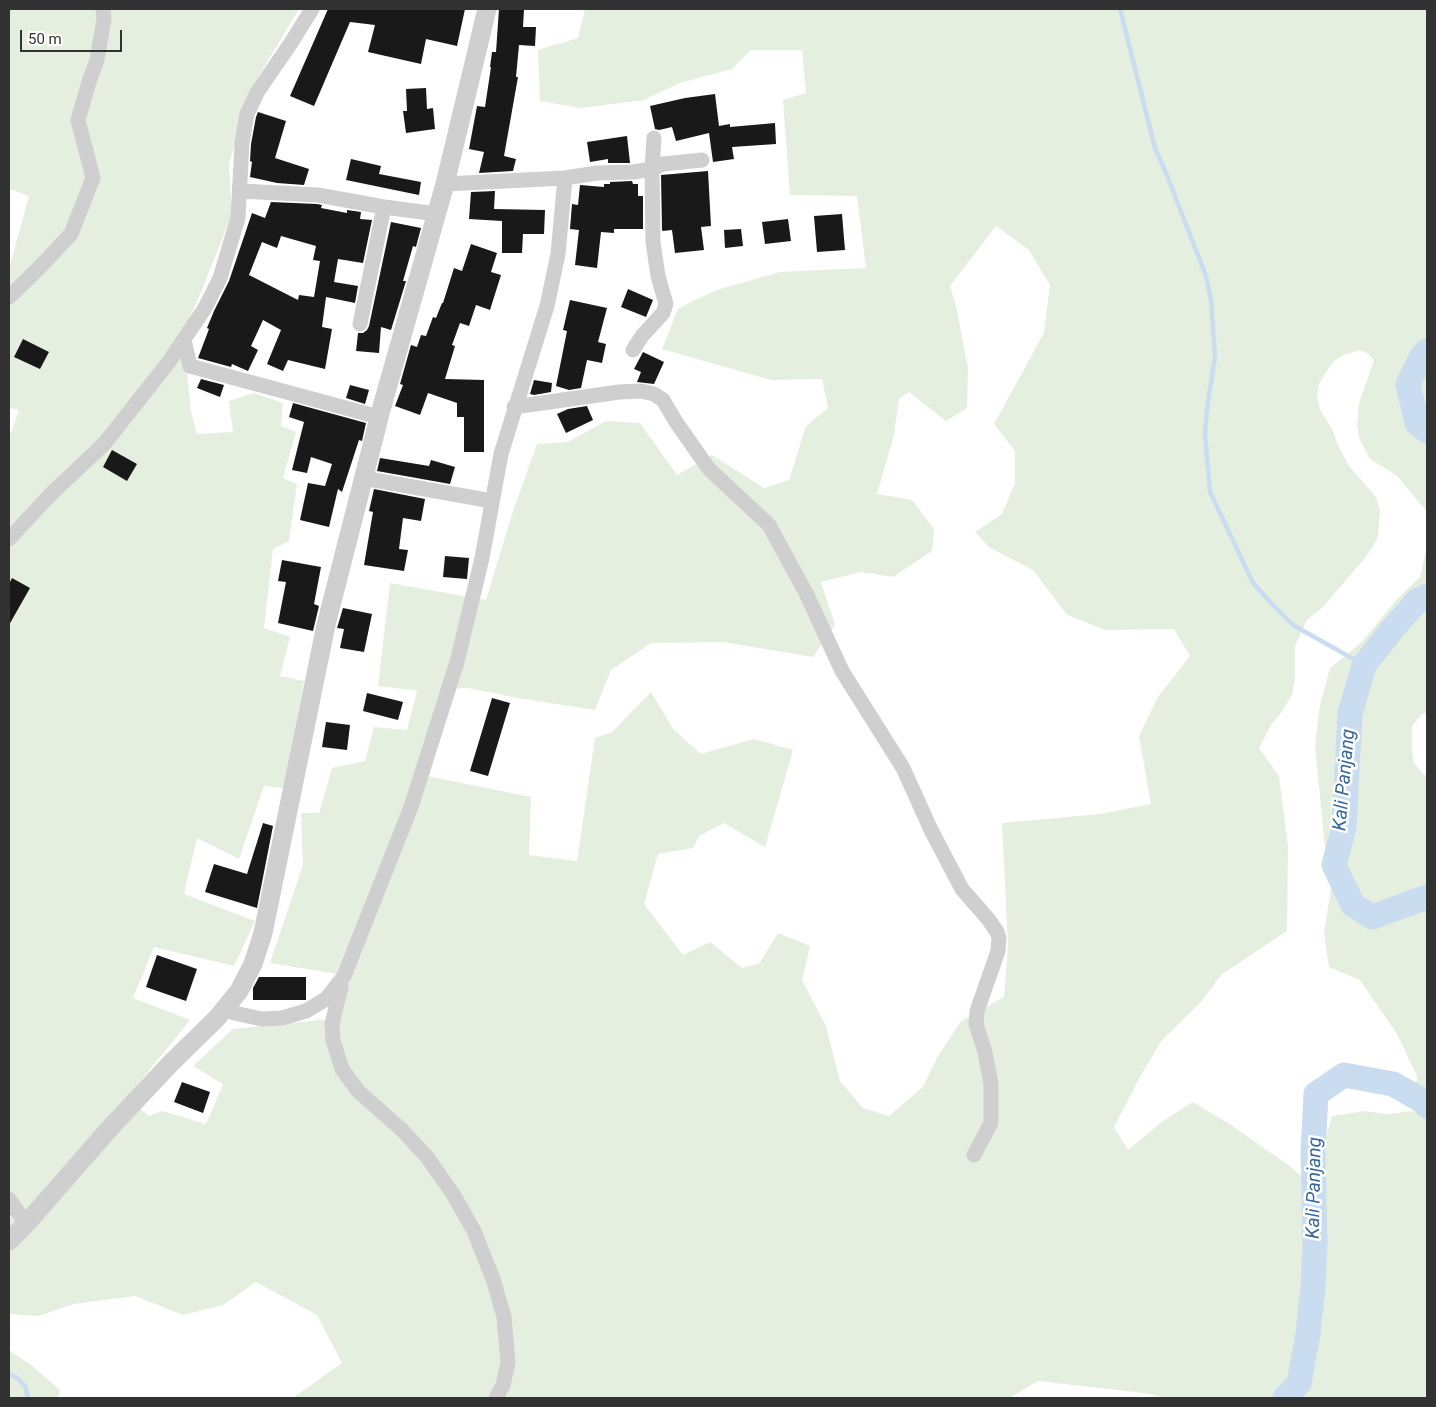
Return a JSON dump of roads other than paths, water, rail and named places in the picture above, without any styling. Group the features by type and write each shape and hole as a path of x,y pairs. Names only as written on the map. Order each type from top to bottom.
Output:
{"street":[{"path":"9,297 71,234 94,178 78,120 89,82 98,60 104,19 103,9"},
{"path":"10,535 104,444 168,362 205,308 220,278 238,218 242,143 247,114 258,92 292,43 312,9"},
{"path":"9,1241 110,1128 170,1064 217,1018 239,990 253,964 262,933 326,625 379,417 445,184 487,9"},
{"path":"633,350 642,336 663,313 666,304 658,276 653,242 652,169 654,138"},
{"path":"445,184 565,178 597,173 633,172 652,169 663,164 702,160"},
{"path":"496,1398 503,1385 508,1363 504,1317 493,1279 474,1231 453,1194 427,1157 402,1130 358,1091 342,1069 334,1040 332,1024 344,976 411,807 457,662 482,558 501,454 514,407 547,306 558,254 565,178"},
{"path":"240,191 318,195 437,214"},
{"path":"360,324 384,207"},
{"path":"184,340 190,366 379,417"},
{"path":"514,407 619,392 642,391 654,394 663,400 709,469 769,525 806,595 842,671 902,768 931,830 962,889 989,920 999,938 998,952 977,1011 976,1024 985,1052 991,1084 991,1123 974,1155"},
{"path":"364,478 492,501"},
{"path":"225,1008 234,1013 262,1019 282,1018 306,1012 326,999 344,976"},
{"path":"9,1199 26,1224"}],"waterway":[{"path":"1120,9 1155,148 1206,276 1211,300 1215,356 1205,434 1210,492 1253,583 1293,625 1364,665"},
{"name":"Kali Panjang","path":"1427,351 1422,356 1408,384 1417,423 1427,431"},
{"name":"Kali Panjang","path":"1427,596 1417,601 1364,665 1350,714 1344,827 1334,865 1353,905 1372,917 1427,897"},
{"name":"Kali Panjang","path":"1285,1398 1299,1383 1308,1334 1313,1288 1315,1244 1313,1153 1316,1094 1344,1075 1393,1084 1423,1101 1427,1106"},
{"path":"9,1374 17,1378 25,1386 28,1398"}]}
